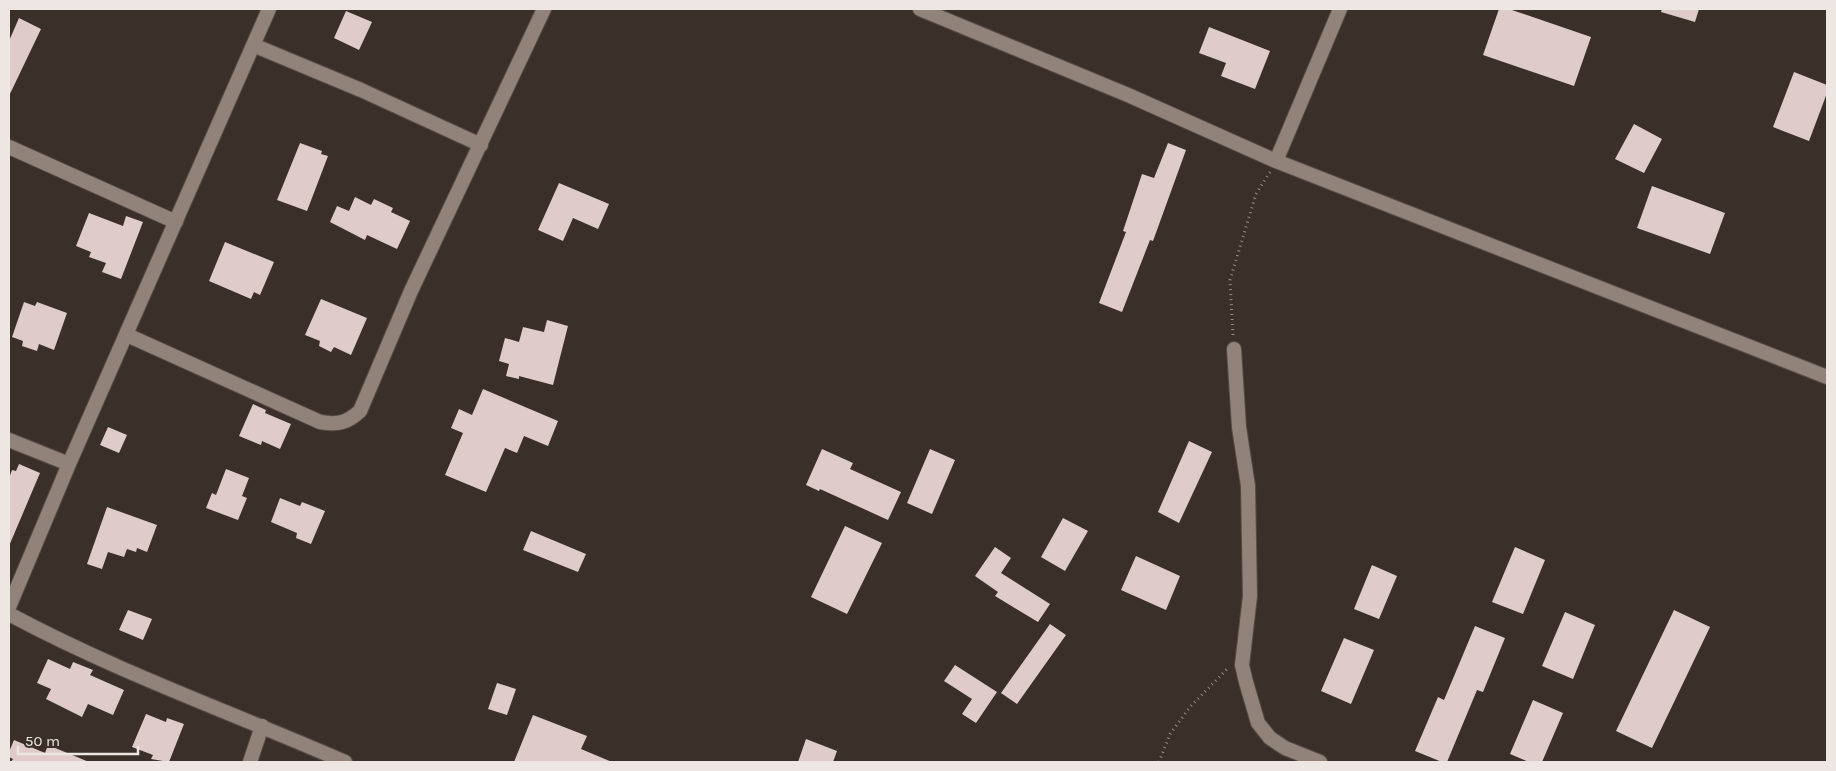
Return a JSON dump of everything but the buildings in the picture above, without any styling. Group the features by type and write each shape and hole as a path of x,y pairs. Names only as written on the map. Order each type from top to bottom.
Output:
{"street":[{"path":"9,607 69,464 269,9"},
{"path":"127,335 320,422 344,424 360,411 411,291 544,9"},
{"path":"920,9 1128,95 1276,160 1827,377"},
{"path":"1276,160 1340,9"},
{"path":"253,45 361,90 481,145"},
{"path":"9,147 176,222"},
{"path":"1234,349 1239,427 1248,486 1250,596 1242,665 1258,722 1270,738 1285,748 1320,762"},
{"path":"9,440 69,464"},
{"path":"9,614 71,647 345,762"},
{"path":"250,762 262,726"}],"path":[{"path":"1234,349 1230,280 1256,194 1276,160"},
{"path":"1159,762 1170,734 1190,707 1244,652"}]}
